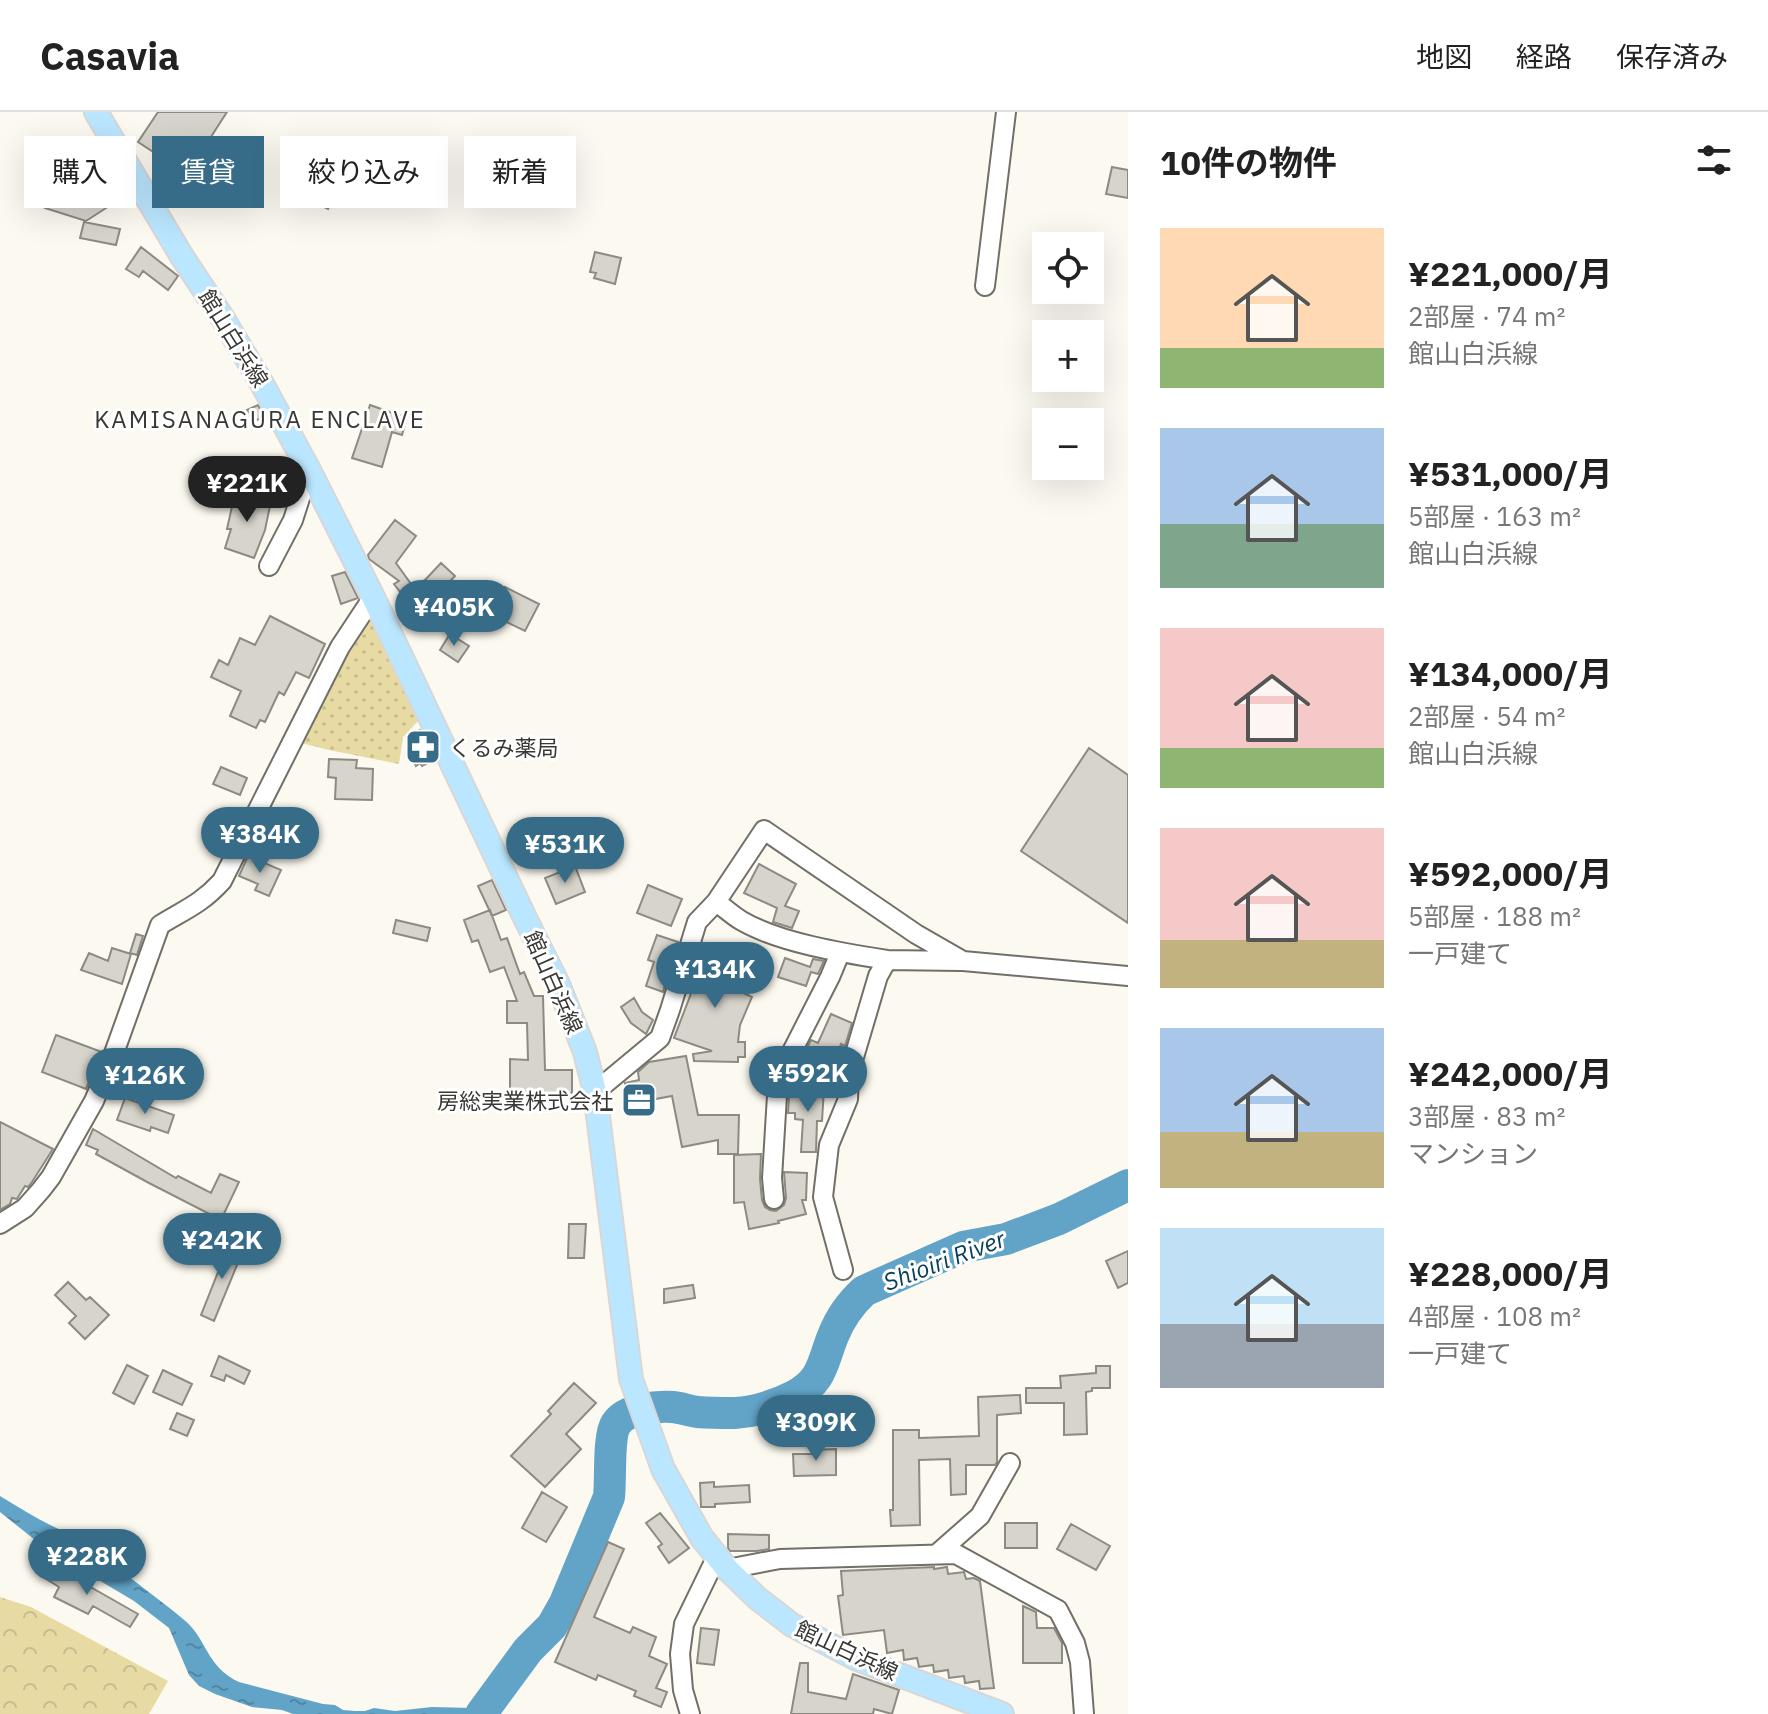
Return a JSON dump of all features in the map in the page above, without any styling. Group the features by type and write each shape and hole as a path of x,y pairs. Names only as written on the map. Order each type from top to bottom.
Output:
{"main road":[{"name":"館山白浜線","path":"96,112 261,382 309,470 558,984 585,1052 595,1092 631,1379 663,1469 702,1538 757,1598 792,1625 855,1658 1002,1714"}],"street":[{"path":"985,286 1006,112"},
{"path":"269,566 293,520 309,470"},
{"path":"0,1224 25,1208 51,1177 94,1101 160,925 194,907 222,881 340,647 373,597"},
{"path":"595,1092 660,1038 697,922 716,902 764,830 916,934 963,961"},
{"path":"716,902 741,921 771,934 840,953 887,960 963,961 1128,976"},
{"path":"774,1199 772,1178 778,1079 840,953"},
{"path":"843,1270 823,1197 829,1145 848,1099 849,1074 878,976 887,960"},
{"path":"938,1553 980,1516 1010,1463"},
{"path":"690,1714 683,1690 680,1654 684,1624 722,1563 938,1553 956,1554 1058,1610 1075,1643 1080,1662 1084,1714"}],"green space":[{"path":"370,617 419,720 403,737 399,764 301,743 322,698"},
{"path":"0,1597 31,1607 168,1681 149,1714 0,1714"}],"water":[{"path":"0,1496 92,1545 183,1619 198,1635 219,1668 239,1682 355,1711 374,1708 395,1711 432,1707 472,1708 503,1687 497,1703 486,1714 293,1714 252,1707 215,1694 199,1686 189,1675 169,1628 134,1601 45,1548 0,1512"}],"building":[{"path":"158,112 227,112 212,136 152,136 152,151 138,142"},
{"path":"1112,167 1128,170 1128,198 1106,194"},
{"path":"45,208 106,208 86,221"},
{"path":"84,222 120,229 116,245 80,238"},
{"path":"141,247 178,276 168,290 143,271 139,277 126,269"},
{"path":"595,252 621,258 615,284 594,278 596,273 590,272"},
{"path":"258,405 264,417 252,422 247,410"},
{"path":"370,405 407,418 402,435 392,432 382,467 352,458"},
{"path":"235,493 271,501 265,530 254,558 225,548 231,529 227,529"},
{"path":"395,520 416,536 396,563 414,588 441,563 455,576 437,595 439,597 417,614 394,584 399,581 369,559 368,555"},
{"path":"345,572 358,598 341,604 332,576"},
{"path":"505,587 539,604 525,631 492,615"},
{"path":"270,616 325,644 309,678 296,672 284,695 279,692 265,722 260,720 256,728 230,716 241,691 211,677 219,660 228,665 240,638 255,645"},
{"path":"450,634 469,646 458,662 440,650"},
{"name":"くるみ薬局","path":"420,730 434,760 416,766 408,750 414,734"},
{"path":"1089,748 1128,775 1128,923 1021,851"},
{"path":"329,759 357,760 356,768 373,769 372,800 335,799 336,778 328,777"},
{"path":"221,767 247,778 240,795 213,784"},
{"path":"248,856 281,870 269,896 255,890 258,884 239,876"},
{"path":"759,864 796,884 785,906 799,911 792,928 773,922 777,908 744,893"},
{"path":"575,866 585,892 556,904 545,878"},
{"path":"492,880 506,910 492,916 478,886"},
{"path":"648,885 682,899 671,926 637,913"},
{"path":"490,910 501,940 507,938 520,974 524,972 534,996 543,996 545,1070 572,1070 572,1093 510,1093 510,1059 528,1060 527,1023 507,1023 507,1001 517,1001 504,967 490,972 478,940 472,942 464,920"},
{"path":"396,920 430,928 427,941 393,933"},
{"path":"136,934 143,936 137,955 130,953"},
{"path":"657,935 678,942 663,992 646,986 654,962 648,960"},
{"path":"710,944 740,955 728,986 752,997 740,1025 738,1042 745,1042 745,1057 738,1057 738,1062 694,1061 693,1054 712,1051 674,1038"},
{"path":"112,948 131,954 122,984 81,970 89,953 108,961"},
{"path":"785,958 810,967 813,959 824,961 818,974 811,972 806,986 778,977"},
{"path":"634,998 642,1012 653,1020 646,1034 631,1023 621,1007"},
{"path":"831,1014 852,1023 845,1046 841,1044 830,1073 800,1062 811,1040 818,1043"},
{"path":"56,1035 102,1052 86,1089 42,1072"},
{"name":"房総実業株式会社","path":"686,1056 698,1115 739,1115 738,1154 718,1154 718,1140 682,1147 672,1096 629,1104 625,1083 639,1080 638,1072 649,1062"},
{"path":"796,1087 824,1089 822,1121 817,1121 816,1152 801,1152 803,1120 795,1119 795,1113 788,1113 789,1096 796,1096"},
{"path":"125,1098 174,1115 168,1133 151,1127 150,1131 117,1120"},
{"path":"0,1122 53,1149 28,1187 25,1186 17,1199 12,1198 10,1204 0,1210"},
{"path":"93,1129 176,1178 178,1176 211,1193 220,1174 239,1182 221,1220 96,1154 98,1150 86,1145"},
{"path":"761,1154 760,1179 765,1207 776,1211 784,1205 784,1172 807,1173 806,1200 802,1200 806,1214 749,1229 744,1202 734,1203 734,1155"},
{"path":"569,1224 586,1224 584,1258 568,1258"},
{"path":"230,1242 244,1248 214,1321 201,1315"},
{"path":"1128,1251 1128,1283 1118,1288 1106,1261"},
{"path":"68,1282 86,1300 90,1297 109,1315 85,1339 69,1323 76,1316 55,1295"},
{"path":"693,1285 695,1298 664,1303 664,1289"},
{"path":"219,1356 250,1371 244,1384 226,1375 224,1381 211,1376"},
{"path":"127,1365 148,1376 134,1404 113,1393"},
{"path":"1096,1366 1110,1366 1110,1388 1092,1388 1092,1391 1086,1392 1087,1434 1064,1435 1064,1403 1026,1403 1026,1388 1061,1388 1060,1376 1096,1373"},
{"path":"163,1370 192,1384 182,1405 153,1392"},
{"path":"574,1383 596,1403 566,1434 581,1449 545,1487 511,1456 551,1414 548,1411"},
{"path":"1020,1395 1021,1413 997,1415 995,1465 966,1465 966,1494 951,1495 950,1459 919,1460 920,1525 891,1526 893,1430 919,1430 919,1438 979,1436 978,1397"},
{"path":"177,1413 194,1420 187,1436 170,1429"},
{"path":"836,1449 836,1475 794,1476 793,1454"},
{"path":"714,1482 714,1487 749,1485 750,1502 701,1507 700,1483"},
{"path":"542,1492 567,1507 546,1542 522,1528"},
{"path":"660,1513 689,1548 669,1563 658,1547 662,1544 646,1523"},
{"path":"1005,1523 1037,1523 1037,1548 1005,1548"},
{"path":"1071,1524 1110,1546 1096,1570 1057,1549"},
{"path":"728,1534 769,1535 769,1549 730,1551"},
{"path":"608,1542 624,1549 594,1617 630,1633 633,1627 656,1637 649,1656 667,1664 656,1688 667,1692 661,1707 634,1696 636,1691 598,1675 596,1680 555,1662"},
{"path":"50,1564 138,1614 130,1627 93,1606 88,1614 54,1597 59,1587 43,1577"},
{"path":"947,1567 948,1574 964,1572 966,1579 980,1581 994,1688 980,1689 979,1681 965,1683 964,1676 949,1678 948,1670 934,1672 933,1665 919,1667 917,1658 904,1660 903,1650 887,1653 884,1630 843,1635 838,1596 843,1595 841,1571"},
{"path":"1023,1606 1036,1612 1037,1628 1054,1628 1062,1643 1062,1663 1023,1663"},
{"path":"701,1628 719,1630 714,1665 697,1663"},
{"path":"800,1663 808,1663 808,1692 846,1699 853,1674 899,1690 892,1714 874,1709 873,1714 791,1714"}],"waterway":[{"name":"Shioiri River","path":"481,1714 528,1650 552,1626 565,1603 609,1497 613,1430 627,1414 659,1407 695,1412 743,1412 787,1399 804,1390 816,1378 839,1323 864,1291 963,1247 1006,1239 1059,1219 1128,1185"}],"place":[{"name":"くるみ薬局","path":"423,747"},
{"name":"房総実業株式会社","path":"639,1100"}],"district":[{"name":"KAMISANAGURA ENCLAVE","path":"260,419"}]}
